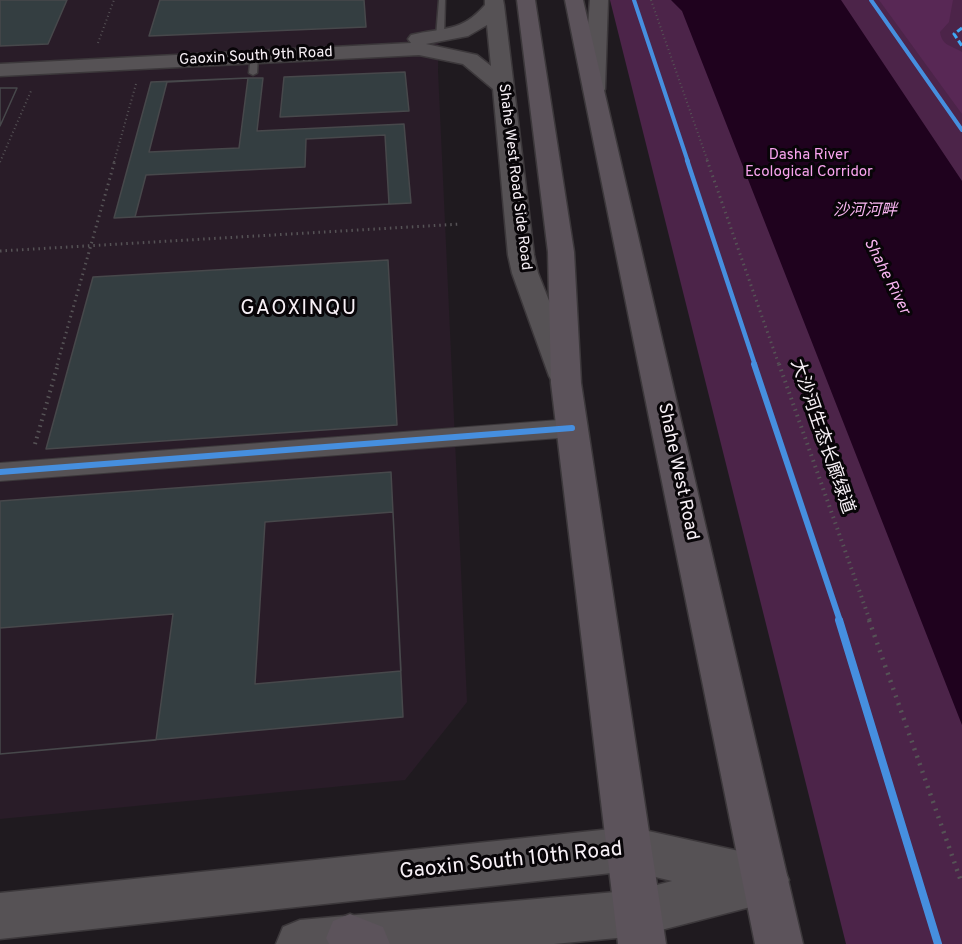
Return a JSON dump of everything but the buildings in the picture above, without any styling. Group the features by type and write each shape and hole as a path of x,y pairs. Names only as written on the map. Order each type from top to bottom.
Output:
{"main road":[{"path":"526,0 561,252 566,383 640,928"},
{"name":"Shahe West Road","path":"574,0 779,944"},
{"path":"594,89 599,0"},
{"name":"Gaoxin South 9th Road","path":"0,60 440,37 469,31 477,26 494,3"},
{"name":"Shahe West Road Side Road","path":"494,3 501,85 525,273 566,383"},
{"name":"Gaoxin South 9th Road","path":"0,70 253,65 401,50 436,51 470,59 501,85"},
{"name":"Gaoxin South 10th Road","path":"0,916 630,849 766,880"},
{"path":"300,944 640,928 766,880"}],"street":[{"path":"0,472 572,428"}],"lane":[{"path":"440,37 442,0"}],"path":[{"path":"98,44 114,0"},
{"path":"28,470 139,74"},
{"path":"0,162 32,89"},
{"path":"0,251 461,225"}],"shaded area":[{"path":"0,0 439,0 438,71 467,702 405,780 0,819"},
{"path":"879,0 953,0 949,22 940,32 945,43 962,52 962,114"}],"green space":[{"name":"Dasha River Ecological Corridor","path":"610,0 962,0 962,944 846,944"}],"water":[{"name":"沙河河畔","path":"671,0 841,0 962,181 962,725 682,11"}],"marked path":[{"path":"962,28 954,34 962,46"}],"cycle path":[{"path":"634,0 855,668 938,944"},
{"path":"871,0 962,130"},
{"path":"0,472 572,428"}],"district":[{"name":"GAOXINQU","path":"299,310"}],"water label":[{"name":"Shahe River","path":"886,277"}]}
